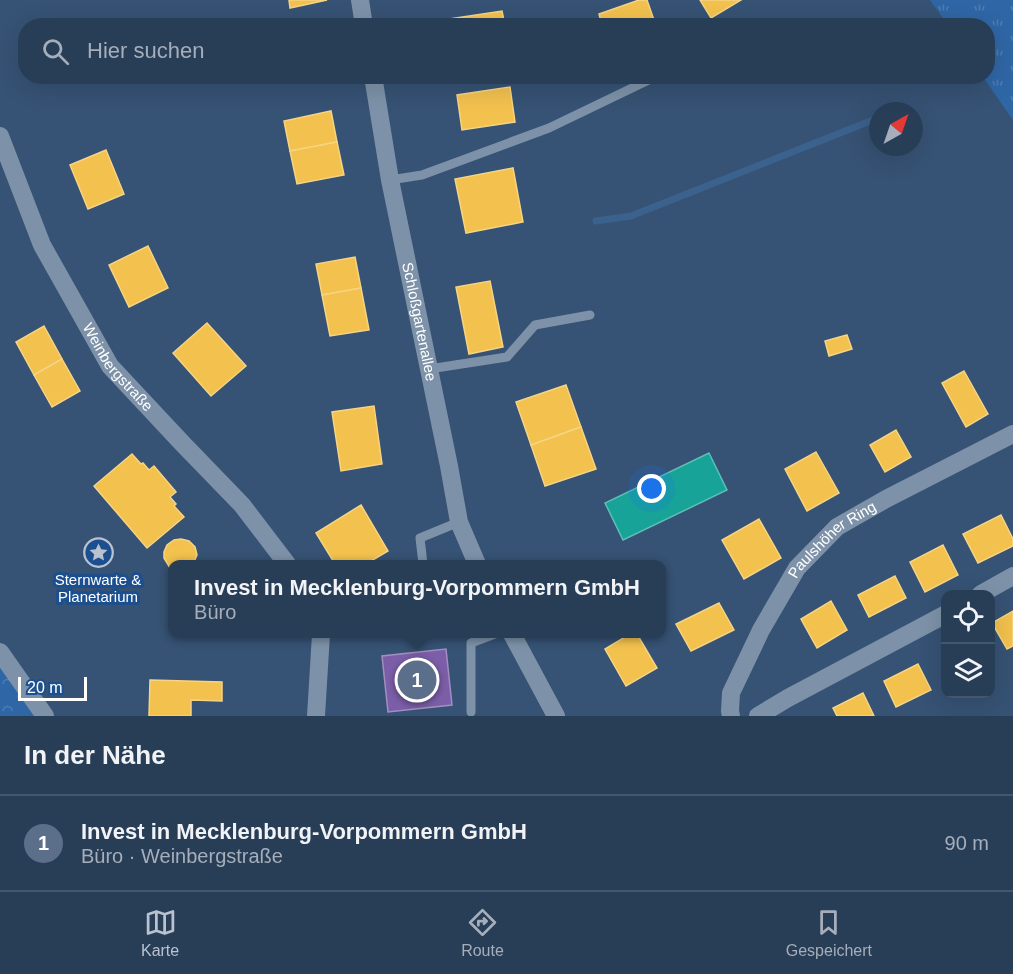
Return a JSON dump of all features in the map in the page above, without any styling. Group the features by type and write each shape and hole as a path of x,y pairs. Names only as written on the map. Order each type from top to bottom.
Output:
{"street":[{"path":"360,0 363,18"},
{"name":"Schloßgartenallee","path":"374,84 390,180 459,522 475,560"},
{"name":"Weinbergstraße","path":"0,136 42,245 111,366 242,505 284,560"},
{"name":"Paulshöher Ring","path":"732,716 731,693 761,630 797,568 837,527 886,499 1013,434"},
{"path":"988,590 1013,576"},
{"path":"758,716 941,616"},
{"path":"316,716 321,638"},
{"path":"515,638 556,716"},
{"path":"0,652 45,716"}],"lane":[{"path":"390,180 422,175 549,128 640,84"},
{"path":"429,369 507,357 535,325 590,315"},
{"path":"423,560 420,538 459,522"},
{"path":"471,712 471,643 483,638"}],"green space":[{"path":"930,0 1013,0 1013,120 988,84 995,84 995,18 943,18"},
{"path":"0,652 45,716 0,716"}],"building: Wohnen":[{"path":"289,0 327,0 290,8"},
{"path":"639,0 647,0 653,18 600,18 599,14"},
{"path":"700,0 741,0 711,18"},
{"path":"502,11 503,18 456,18"},
{"path":"510,87 515,122 462,130 457,95"},
{"path":"331,111 337,142 290,151 284,121"},
{"path":"337,142 344,175 297,184 290,151"},
{"path":"106,150 124,194 88,209 70,165"},
{"path":"513,168 523,222 466,233 455,179"},
{"path":"148,246 168,288 129,307 109,265"},
{"path":"355,257 361,288 322,295 316,264"},
{"path":"490,281 503,347 469,354 456,287"},
{"path":"361,288 369,330 330,336 322,295"},
{"path":"207,323 246,366 211,396 173,353"},
{"path":"44,326 62,359 34,375 16,342"},
{"path":"847,335 852,349 829,356 825,341"},
{"path":"62,359 80,391 52,407 34,375"},
{"path":"964,371 988,414 966,427 942,383"},
{"path":"566,385 581,427 531,445 516,402"},
{"path":"374,406 382,464 341,471 332,412"},
{"path":"581,427 596,469 545,486 531,445"},
{"path":"896,430 911,457 885,472 870,445"},
{"path":"816,452 839,493 807,511 785,469"},
{"path":"132,454 149,470 154,466 176,492 170,497 176,504 174,506 184,517 147,548 94,486"},
{"path":"361,505 388,551 373,560 333,560 316,533"},
{"path":"1001,515 1013,539 1013,546 978,563 963,534"},
{"path":"759,519 781,558 744,579 722,540"},
{"path":"174,540 189,541 195,547 197,555 195,560 168,560 168,565 164,558 164,552 167,545"},
{"path":"943,545 958,575 925,592 910,562"},
{"path":"895,576 906,598 869,617 858,595"},
{"path":"831,601 847,630 817,648 801,619"},
{"path":"719,603 734,630 691,651 676,624"},
{"path":"1013,611 1013,646 1007,649 995,628 995,621"},
{"path":"623,638 639,638 657,668 626,686 605,649"},
{"path":"918,664 931,690 896,707 884,681"},
{"path":"150,680 222,682 222,701 191,700 191,716 149,716"},
{"path":"863,693 874,716 837,716 833,708"}],"building: Büros":[{"path":"446,649 452,705 388,712 382,656"}],"building: Öffentlich":[{"path":"709,453 727,490 623,540 605,503"}],"waterway":[{"path":"596,221 631,216 869,122"}],"place":[{"name":"Sternwarte & Planetarium","path":"98,553"},
{"name":"Invest in Mecklenburg-Vorpommern GmbH","path":"417,680"}]}
